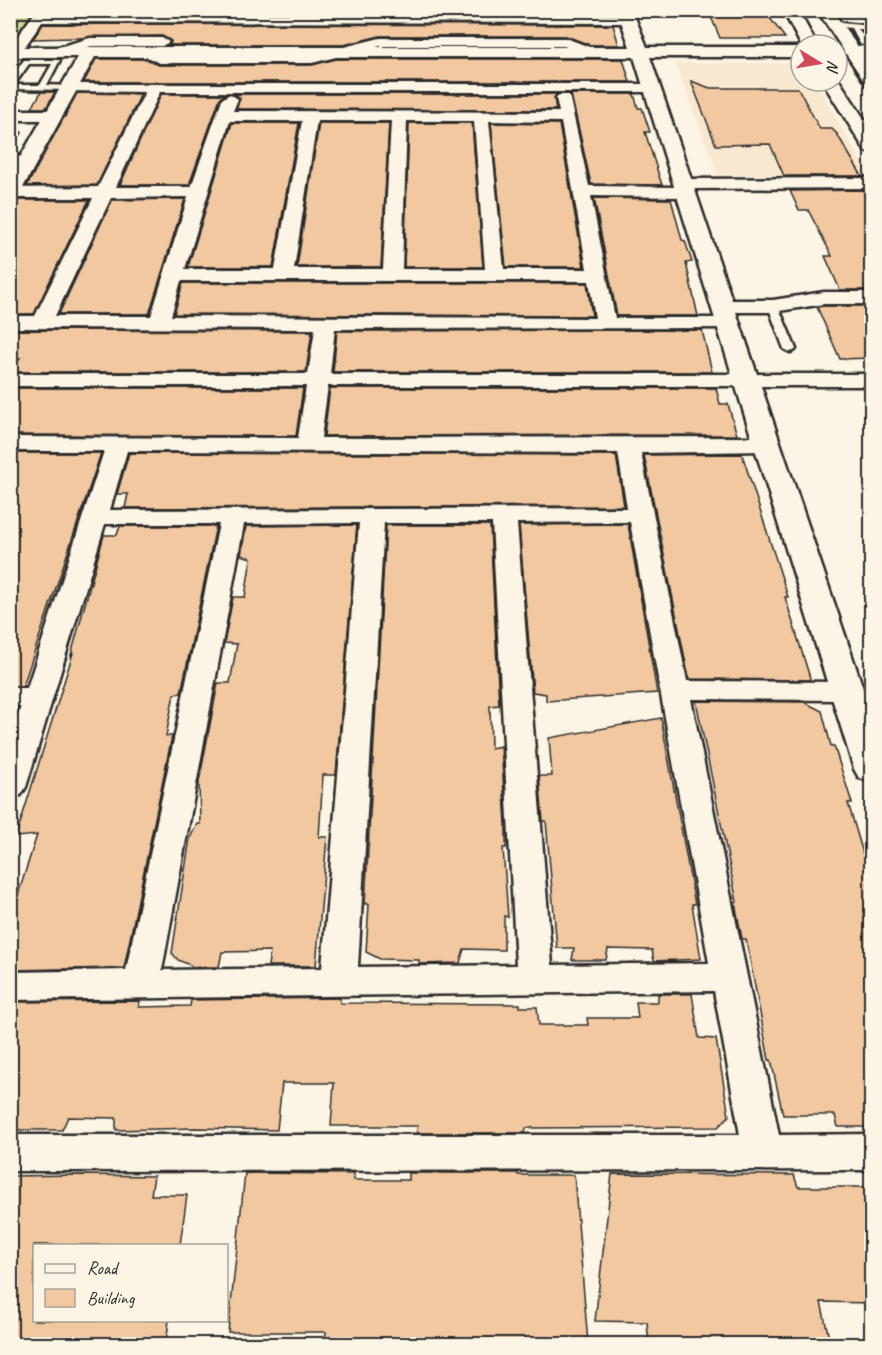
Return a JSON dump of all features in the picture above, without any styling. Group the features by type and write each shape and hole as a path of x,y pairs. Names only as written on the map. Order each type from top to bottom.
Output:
{"street":[{"path":"12,52 40,14 295,15 323,35 341,52 789,50"},
{"path":"12,52 300,51 323,35 548,14 625,14 640,51 872,769"},
{"path":"791,14 829,17 862,48 872,80"},
{"path":"791,14 801,33"},
{"path":"60,51 90,42 278,42 300,51"},
{"path":"142,51 159,59 312,59 380,42 566,42 591,51"},
{"path":"11,193 90,51"},
{"path":"562,87 606,322"},
{"path":"70,88 651,88"},
{"path":"42,322 155,88"},
{"path":"159,323 198,192 233,88"},
{"path":"838,93 872,147"},
{"path":"847,93 861,98"},
{"path":"10,115 56,115"},
{"path":"224,116 567,117"},
{"path":"392,274 399,116"},
{"path":"284,275 310,117"},
{"path":"481,117 495,274"},
{"path":"582,191 872,183"},
{"path":"11,193 198,192"},
{"path":"175,275 597,275"},
{"path":"10,322 606,322 726,315 810,298 872,298"},
{"path":"309,445 320,380 326,323"},
{"path":"10,380 872,380"},
{"path":"10,444 628,446 767,444"},
{"path":"10,787 118,444"},
{"path":"628,446 763,1153"},
{"path":"95,517 642,514"},
{"path":"504,515 535,980"},
{"path":"141,985 233,516"},
{"path":"339,982 372,516"},
{"path":"676,690 847,691"},
{"path":"10,697 39,697"},
{"path":"10,986 730,977"},
{"path":"10,1153 872,1152"}],"lane":[{"path":"829,17 853,26 872,28"},
{"path":"853,26 862,48"},
{"path":"10,86 27,62 57,62 42,88"},
{"path":"10,86 70,88"},
{"path":"10,132 16,133 10,144"},
{"path":"10,159 31,160"},
{"path":"773,306 790,349"}],"shaded area":[{"path":"675,63 789,63 789,93 822,93 869,175 718,175"}],"green space":[{"path":"10,11 34,11 11,43"}],"building":[{"path":"61,10 539,10 539,12 59,12"},
{"path":"708,10 764,10 785,38 720,38"},
{"path":"43,24 613,25 619,45 590,45 566,36 380,36 344,45 169,45 171,41 162,36 33,39"},
{"path":"96,59 146,59 159,65 312,65 336,59 623,59 630,82 84,82"},
{"path":"691,81 710,88 789,88 789,93 801,93 820,129 832,129 837,134 862,176 784,176 770,144 716,145"},
{"path":"41,92 55,92 46,108 32,108"},
{"path":"77,93 141,94 97,185 27,186"},
{"path":"161,94 225,94 220,98 189,185 120,185"},
{"path":"235,94 557,94 554,98 556,110 236,109 240,98"},
{"path":"571,94 634,94 638,108 642,108 650,132 645,132 662,185 591,184"},
{"path":"232,123 299,123 273,267 188,267"},
{"path":"319,123 389,123 381,267 297,267"},
{"path":"409,123 472,123 483,267 404,267"},
{"path":"491,123 559,124 584,267 506,267"},
{"path":"863,190 872,205 872,290 840,290 825,256 832,256 808,210 799,210 790,191"},
{"path":"594,198 671,199 682,240 685,241 692,262 686,263 698,316 617,316"},
{"path":"185,199 149,314 59,314 112,200"},
{"path":"14,200 89,200 34,314 10,314 10,282 17,268 10,268 10,214 16,204 12,204"},
{"path":"183,283 587,283 592,316 174,314"},
{"path":"872,306 872,361 871,358 840,359 817,307"},
{"path":"10,330 312,331 306,372 13,372 20,358 10,357"},
{"path":"702,330 712,372 333,372 337,331"},
{"path":"10,388 303,388 296,436 10,435"},
{"path":"330,388 716,388 720,404 728,404 737,435 324,436"},
{"path":"10,453 101,453 23,686 10,686"},
{"path":"129,453 616,455 624,506 125,508 128,494 117,494"},
{"path":"742,454 788,597 785,597 809,680 689,679 644,455"},
{"path":"628,524 657,693 546,701 546,694 533,692 519,525"},
{"path":"357,525 336,775 323,775 319,837 327,837 316,966 268,966 270,951 222,952 219,967 194,967 178,960 172,953 190,838 197,824 200,824 199,782 218,683 230,683 237,644 224,643 233,597 245,597 251,558 241,555 246,526"},
{"path":"386,525 490,525 499,705 490,706 491,748 501,746 506,823 506,848 503,848 508,917 504,916 504,950 464,949 460,963 419,964 419,960 380,959 366,952 369,904 365,904"},
{"path":"120,526 216,526 181,693 174,694 166,736 172,736 124,968 10,970 10,904 15,904 37,835 16,837 73,653 71,655 104,535 117,535"},
{"path":"696,701 804,702 822,711 831,746 834,746 852,803 848,803 868,870 872,869 872,1127 838,1127 835,1115 783,1115 771,1060 769,1060 746,939 742,939 735,903 737,902"},
{"path":"661,718 695,904 692,904 701,959 654,961 652,950 608,949 606,960 572,960 574,948 557,948 546,821 543,821 539,776 552,776 549,738"},
{"path":"658,994 692,994 699,1038 716,1039 729,1116 718,1127 526,1128 525,1133 416,1133 418,1126 331,1126 334,1083 282,1083 277,1130 197,1128 116,1130 116,1118 68,1117 62,1130 10,1130 10,1002 140,1001 139,1007 190,1006 191,1000 340,998 340,1003 520,1004 520,1007 537,1007 539,1025 588,1025 587,1018 638,1018 636,1002 658,1002"},
{"path":"245,1173 354,1174 354,1180 409,1180 409,1173 574,1175 588,1343 467,1344 467,1339 348,1341 325,1340 326,1332 228,1332"},
{"path":"612,1174 794,1175 798,1187 872,1187 872,1234 865,1234 872,1260 872,1303 821,1302 829,1338 709,1341 709,1344 649,1344 647,1322 595,1321"},
{"path":"10,1176 154,1176 151,1195 187,1195 180,1244 33,1244 33,1322 169,1322 166,1344 10,1342"}]}
